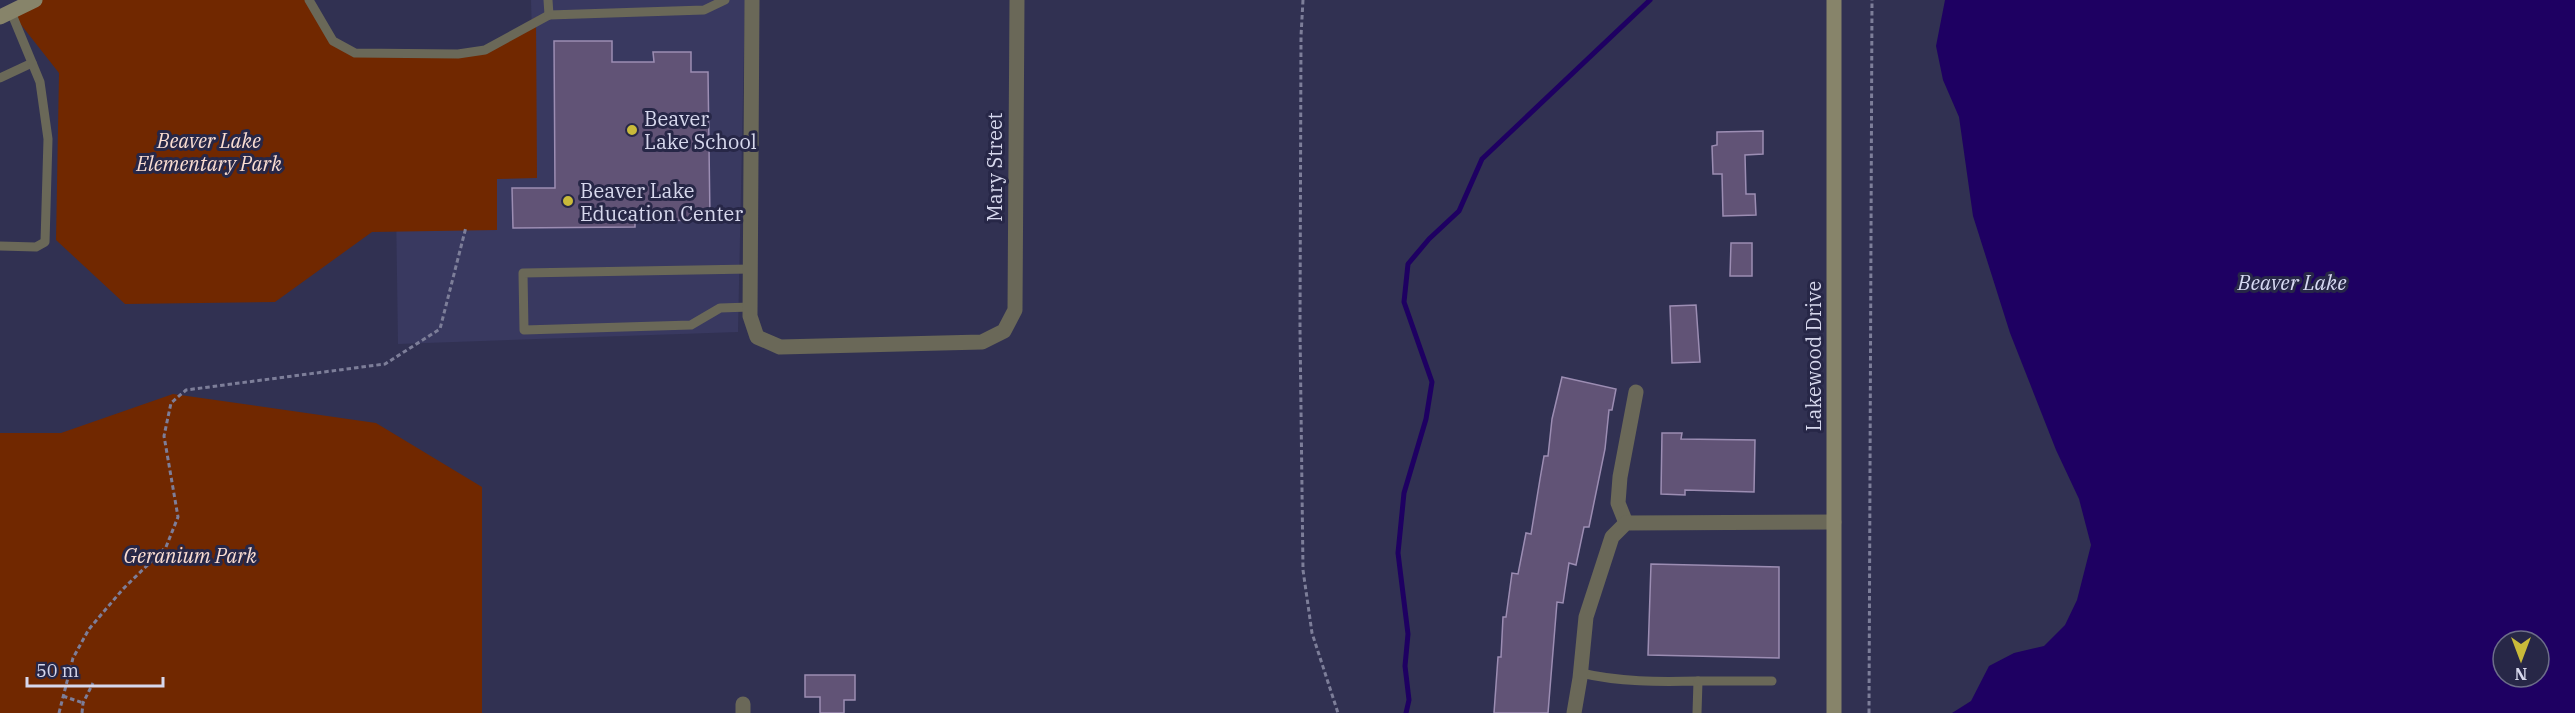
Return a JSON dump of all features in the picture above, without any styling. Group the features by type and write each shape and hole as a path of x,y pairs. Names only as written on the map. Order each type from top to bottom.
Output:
{"street":[{"path":"5,10 34,0"},
{"path":"750,307 752,0"},
{"name":"Mary Street","path":"750,307 750,316 757,337 780,347 982,342 1004,331 1015,310 1017,0"},
{"name":"Lakewood Drive","path":"1834,0 1834,713"},
{"path":"1626,523 1618,503 1620,477 1636,392"},
{"path":"1574,713 1581,673 1586,617 1612,537 1626,523 1834,522"}],"lane":[{"path":"309,0 333,41 355,53 458,54 485,51 549,15 704,10 725,0"},
{"path":"548,0 549,15"},
{"path":"0,246 36,248 45,242 48,139 40,82 5,10"},
{"path":"0,78 32,63"},
{"path":"750,307 720,308 691,325 524,330 523,273 751,269"},
{"path":"1581,673 1632,680 1772,681"},
{"path":"1697,713 1698,681"}],"path":[{"path":"1303,0 1300,328 1303,570 1312,633 1338,713"},
{"path":"1869,713 1872,0"},
{"path":"58,713 73,658 89,629 123,589 166,547 178,517 164,436 171,404 186,390 385,364 440,329 466,226"},
{"path":"82,713 83,704 93,683"},
{"path":"63,696 83,704"}],"shaded area":[{"name":"Beaver Lake Education Center","path":"531,0 745,0 738,332 398,344 394,69 532,36"}],"green space":[{"name":"Beaver Lake Elementary Park","path":"35,0 309,0 333,41 355,53 485,50 536,17 537,178 497,179 497,230 372,232 275,302 125,304 56,240 59,73 11,12"},
{"name":"Geranium Park","path":"173,394 376,423 482,487 482,713 0,713 0,433 61,433"}],"water":[{"name":"Beaver Lake","path":"1945,0 2575,0 2575,713 1952,713 1971,701 1989,666 2014,653 2044,646 2065,625 2077,600 2091,545 2079,499 2056,450 2010,333 1973,216 1959,117 1943,80 1936,46"}],"building":[{"name":"Beaver Lake School","path":"554,41 612,41 612,62 654,62 653,52 691,52 691,72 708,72 710,220 635,221 635,227 513,228 512,188 555,188"},
{"path":"1763,131 1763,154 1745,155 1746,194 1755,194 1756,215 1723,216 1722,174 1713,174 1712,146 1717,145 1717,132"},
{"path":"1731,243 1752,243 1752,276 1730,276"},
{"path":"1696,305 1700,362 1672,363 1670,306"},
{"path":"1562,377 1616,389 1612,410 1609,410 1605,449 1589,527 1584,527 1576,565 1569,563 1563,603 1557,602 1548,713 1494,713 1503,617 1506,617 1512,573 1518,574 1526,533 1531,534 1544,456 1548,456 1552,419"},
{"path":"1662,433 1682,433 1681,439 1755,440 1754,492 1685,490 1685,495 1661,494"},
{"path":"1651,564 1779,567 1779,658 1648,655"},
{"path":"805,675 855,675 855,700 844,700 844,713 820,713 820,697 805,697"}],"waterway":[{"path":"1406,713 1409,700 1405,666 1408,634 1398,553 1404,493 1426,419 1432,382 1404,302 1408,264 1429,239 1459,211 1482,159 1650,0"}],"place":[{"name":"Beaver Lake School","path":"632,130"},
{"name":"Beaver Lake Education Center","path":"568,201"}]}
